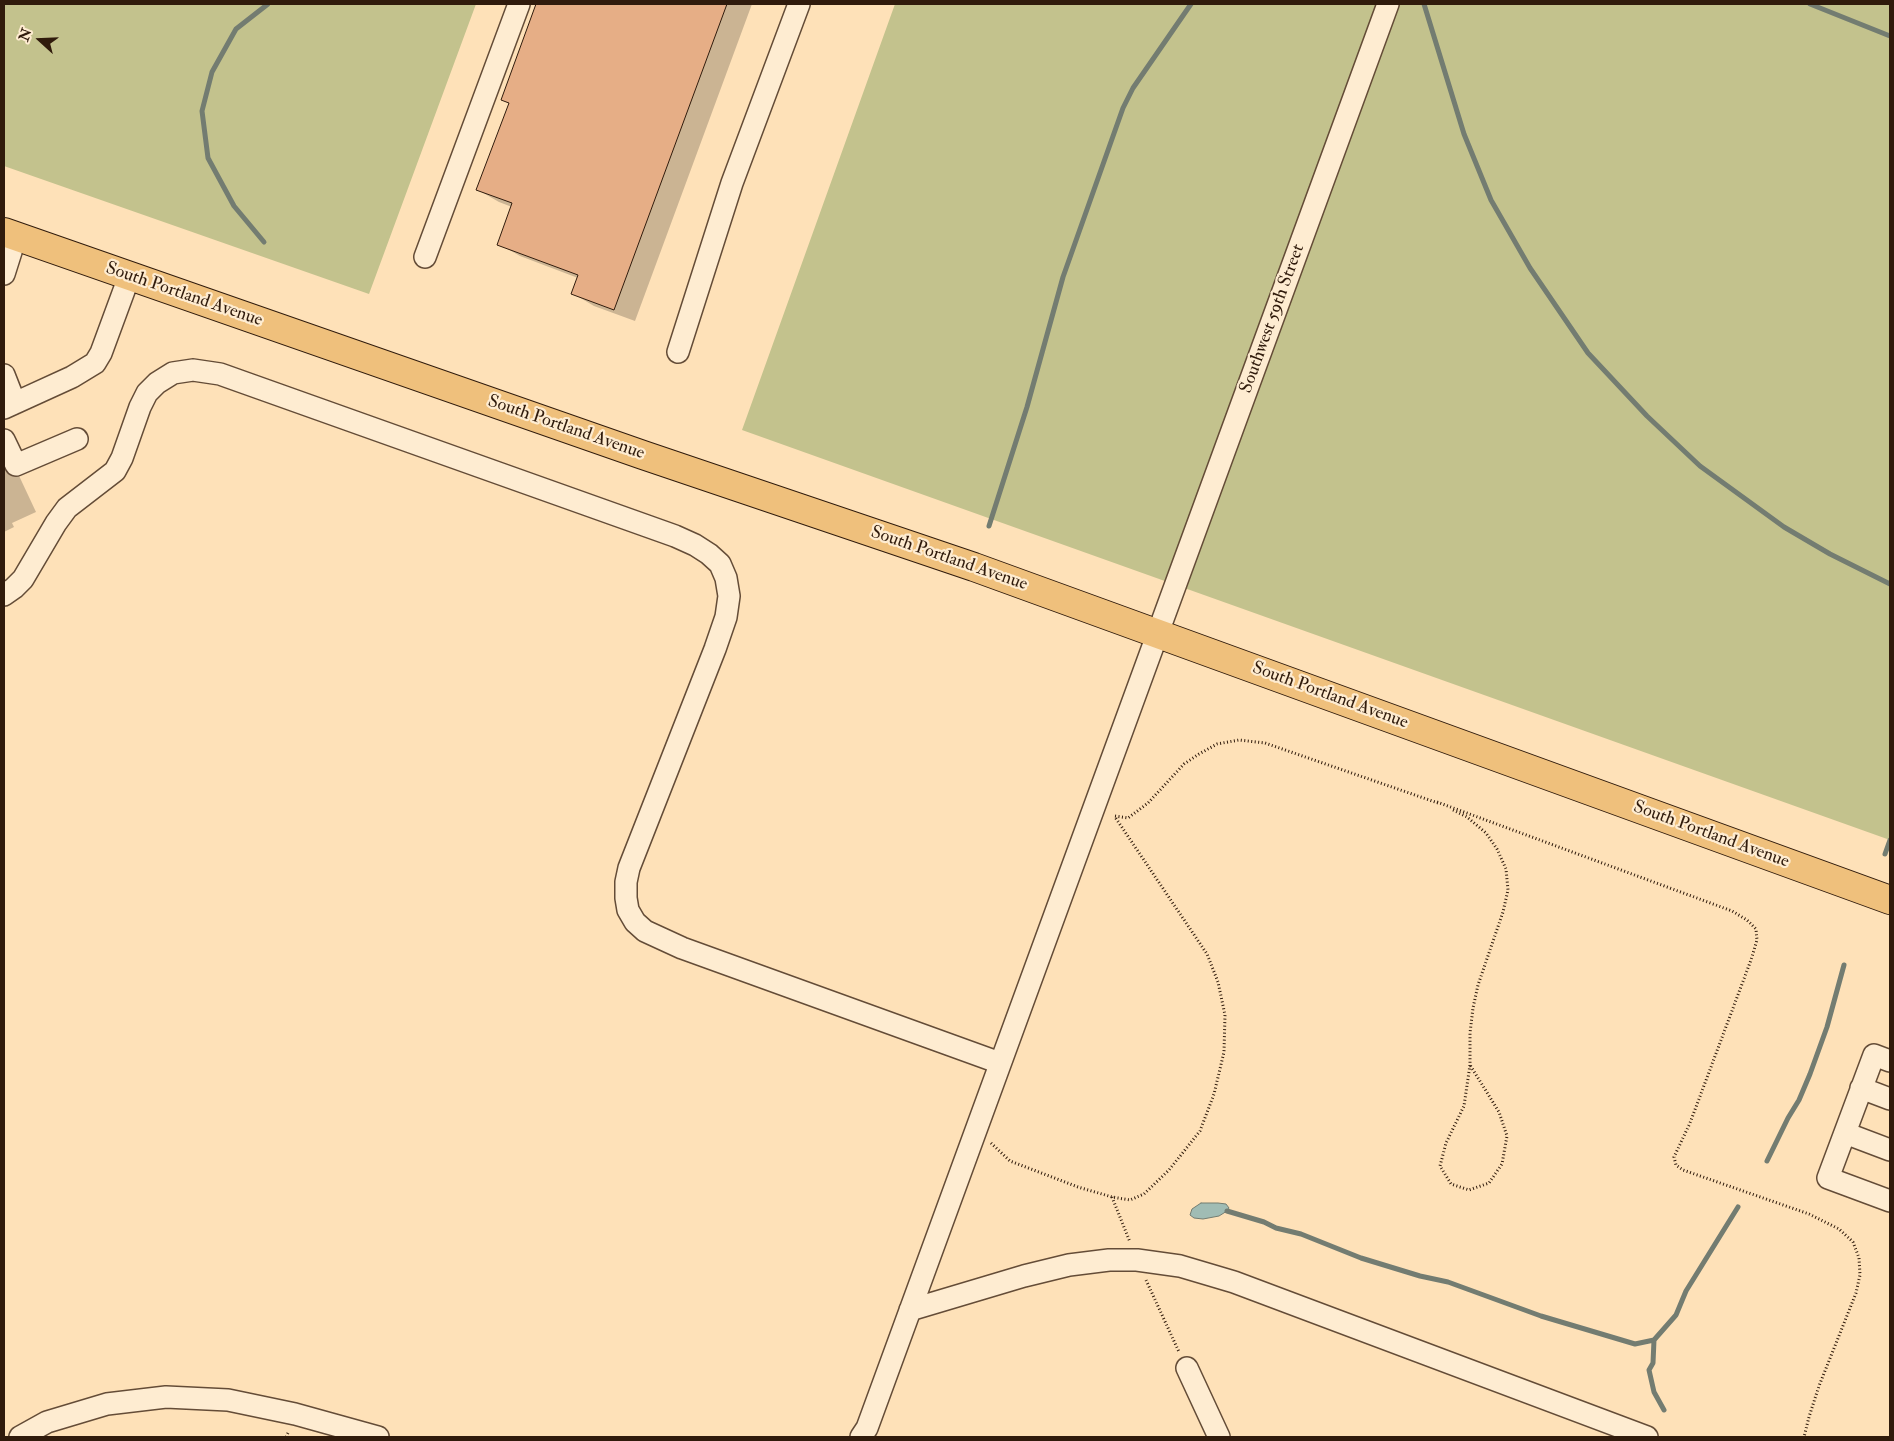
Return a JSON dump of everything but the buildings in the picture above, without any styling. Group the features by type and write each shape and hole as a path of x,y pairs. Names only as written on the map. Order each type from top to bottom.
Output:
{"main road":[{"name":"South Portland Avenue","path":"10,234 644,455 974,567 1890,900"}],"street":[{"path":"425,257 519,4"},
{"path":"678,352 732,183 799,4"},
{"name":"Southwest 59th Street","path":"862,1437 867,1428 1094,808 1156,633 1172,594 1388,4"},
{"path":"4,274 10,234"},
{"path":"4,375 10,405 72,377 95,363 101,354 129,277"},
{"path":"4,595 23,579 56,523 68,508 115,471 122,458 147,393 157,382 173,373 193,370 220,374 675,536 695,545 720,564 726,578 729,596 726,616 715,649 629,868 626,882 626,898 628,910 635,922 645,931 682,948 1000,1062"},
{"path":"4,440 16,465 78,439"},
{"path":"1890,1061 1874,1055 1828,1178 1890,1201"},
{"path":"1861,1088 1890,1099"},
{"path":"1845,1133 1890,1150"},
{"path":"910,1310 1024,1276 1069,1265 1109,1260 1137,1260 1180,1266 1234,1282 1647,1437"},
{"path":"1187,1368 1218,1437"},
{"path":"20,1437 47,1422 107,1404 166,1396 228,1400 295,1414 378,1437"}],"path":[{"path":"1094,808 1115,816 1128,818 1141,808 1184,764 1217,744 1239,740 1265,743 1437,802 1732,911 1747,920 1756,929 1757,940 1751,960 1690,1123 1674,1157 1676,1165 1683,1170 1810,1214 1839,1229 1853,1242 1859,1258 1860,1275 1856,1293 1819,1386 1808,1417 1804,1437"},
{"path":"1437,802 1467,818 1486,833 1497,849 1506,869 1508,890 1473,1008 1470,1033 1470,1065 1464,1106 1446,1143 1440,1166 1451,1184 1469,1190 1489,1183 1502,1164 1507,1136 1499,1112 1470,1065"},
{"path":"979,1122 988,1141 1010,1160 1078,1187 1130,1200 1144,1194 1169,1170 1200,1131 1214,1094 1222,1060 1226,1015 1218,982 1207,954 1115,816"},
{"path":"1112,1197 1137,1260 1187,1368"}],"shaded area":[{"path":"4,4 476,4 369,294 4,166"},
{"path":"895,4 1890,4 1890,840 742,430"}],"water":[{"path":"1201,1203 1226,1204 1229,1208 1219,1216 1203,1219 1194,1218 1190,1215 1192,1209"}],"waterway":[{"path":"264,242 234,206 208,158 202,111 212,72 236,29 268,4"},
{"path":"989,526 1027,407 1063,277 1123,108 1133,88 1191,4"},
{"path":"1424,4 1464,134 1491,200 1530,268 1588,353 1647,416 1700,466 1784,527 1830,554 1890,584"},
{"path":"1810,4 1890,36"},
{"path":"1885,854 1890,840"},
{"path":"1767,1161 1799,1100 1810,1074 1827,1027 1844,965"},
{"path":"1227,1211 1264,1222 1276,1228 1301,1234 1361,1258 1420,1276 1448,1282 1541,1316 1635,1344 1654,1340 1676,1315 1686,1291 1738,1207"},
{"path":"1654,1340 1653,1363 1649,1370 1654,1392 1664,1410"}]}
